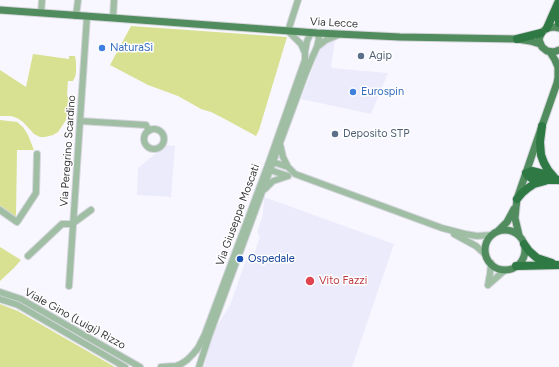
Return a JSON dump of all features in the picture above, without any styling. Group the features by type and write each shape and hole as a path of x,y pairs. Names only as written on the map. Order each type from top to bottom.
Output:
{"highway":[{"path":"558,2 559,22"},
{"path":"517,40 544,30 558,2"},
{"path":"542,126 540,142 541,155 548,170 558,180"},
{"path":"532,171 548,175 558,180 531,178 526,173 532,171"},
{"path":"517,199 534,184 548,180"},
{"path":"524,244 537,258 559,265"},
{"path":"516,266 559,265"}],"main road":[{"name":"Via Lecce","path":"0,10 314,33 517,40 530,41 540,44"},
{"path":"557,83 558,67 550,52 544,49 540,44 540,36 544,30 554,27 559,28"},
{"path":"550,52 559,50"},
{"path":"516,208 507,222 489,239 486,244 486,255 491,263 500,269 511,269 516,266 520,263 524,254 524,244 519,235 515,218 517,199 557,83 559,72"},
{"path":"494,234 506,230 519,235"}],"street":[{"path":"41,13 42,0"},
{"path":"76,16 78,0"},
{"path":"113,18 114,0"},
{"path":"298,0 288,31 301,44 305,53"},
{"name":"Via Peregrino Scardino","path":"69,286 87,16"},
{"name":"Via Giuseppe Moscati","path":"161,367 176,366 181,364 198,348 204,334 271,166 280,144 317,47 319,38 314,33 307,41 302,72 271,166 263,191 199,367"},
{"path":"317,47 326,40 340,34"},
{"path":"80,121 146,125 149,131"},
{"path":"280,144 283,157 288,167 295,174 442,228 477,236 494,234"},
{"path":"0,210 18,222 36,193 37,154"},
{"path":"288,167 276,163 271,166 279,173 288,176"},
{"path":"263,191 273,181 295,174"},
{"path":"28,256 62,224 72,224 91,210"},
{"path":"442,228 476,246 486,255"},
{"path":"491,263 488,285 505,270"},
{"name":"Viale Gino (Luigi) Rizzo","path":"0,292 21,299 140,367"},
{"name":"Viale Gino (Luigi) Rizzo","path":"0,299 18,305 125,367"}],"shaded area":[{"path":"335,40 331,68 388,73 371,114 301,99 318,54 324,44"},
{"path":"166,145 175,146 171,197 137,195 138,168"},
{"name":"Vito Fazzi","path":"264,197 394,244 352,367 204,367 216,328 230,305 247,257 250,254 254,254 260,237 257,232 263,214"}],"green space":[{"path":"131,26 287,37 256,136 211,112 201,109 178,96 148,85 110,65"},
{"path":"33,54 69,59 69,56 75,56 76,62 75,77 73,81 68,81 67,95 69,100 69,108 66,120 58,132 45,137 40,137 34,134 17,118 11,116 0,116 0,70 26,87"},
{"path":"0,120 17,122 23,127 34,150 17,150 16,216 9,214 0,208"},
{"path":"0,247 21,260 0,281"},
{"path":"0,304 18,311 115,367 0,367"}],"place":[{"name":"NaturaSì","path":"102,48"},
{"name":"Agip","path":"361,56"},
{"name":"Eurospin","path":"353,92"},
{"name":"Deposito STP","path":"335,134"},
{"name":"Ospedale","path":"240,259"},
{"name":"Vito Fazzi","path":"310,281"}]}
